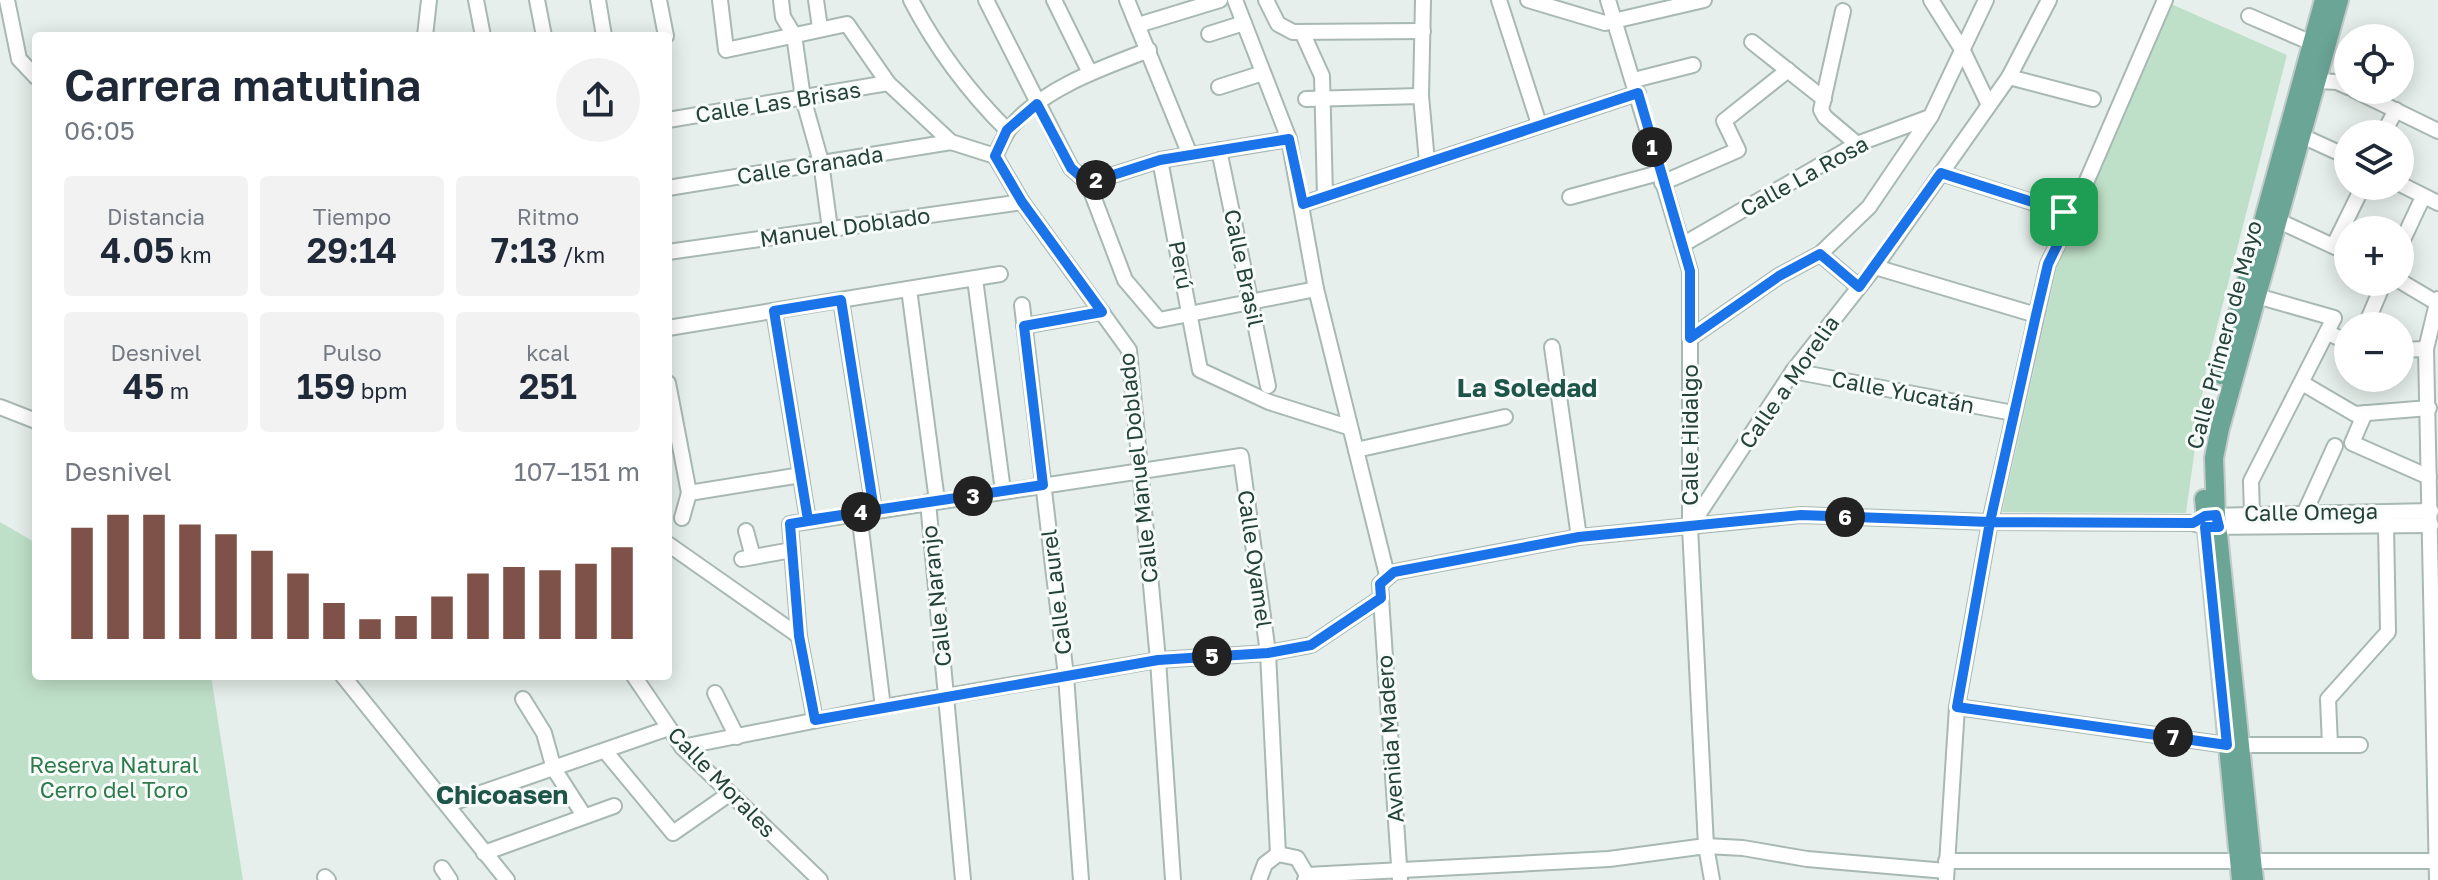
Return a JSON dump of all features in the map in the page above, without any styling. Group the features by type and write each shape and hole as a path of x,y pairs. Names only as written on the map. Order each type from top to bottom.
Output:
{"main road":[{"name":"Calle Primero de Mayo","path":"2250,294 2279,221 2318,81 2324,0"},
{"name":"Calle Primero de Mayo","path":"2246,871 2208,522 2214,458 2250,294 2319,46 2339,0"}],"street":[{"path":"7,0 19,59 32,73"},
{"path":"425,32 429,0"},
{"path":"476,0 482,32"},
{"path":"537,0 543,32"},
{"path":"598,0 603,32"},
{"path":"659,0 665,32"},
{"path":"720,0 726,50 847,24 888,83 951,142 997,154 1007,133 1037,104 1090,73 1149,50"},
{"path":"781,0 783,17 794,35 803,98 821,162 830,229"},
{"path":"816,0 820,28"},
{"path":"911,0 932,41 966,90 1007,133"},
{"path":"986,0 1071,168 1088,183 1125,280 1159,320 1316,289"},
{"path":"1054,0 1090,73"},
{"path":"1127,0 1190,155"},
{"path":"1138,25 1220,0"},
{"path":"1235,0 1289,139 1316,289 1387,575"},
{"path":"1266,0 1278,24 1293,32 1423,31"},
{"path":"1423,0 1421,96 1427,162"},
{"path":"1499,0 1539,124"},
{"path":"1528,0 1605,23 1704,0"},
{"name":"Calle Hidalgo","path":"1608,0 1690,271 1690,527 1706,846 1712,880"},
{"path":"1931,0 1963,51 1988,103"},
{"path":"1690,338 1779,276 1820,254 1869,207 1931,116 1986,0"},
{"name":"Calle a Morelia","path":"1690,527 1793,371 1875,267 2009,77 2049,0"},
{"path":"1946,871 1957,707 1990,522 2048,264 2065,230 2068,214 2155,0"},
{"path":"2068,214 2165,0"},
{"path":"1843,11 1822,104 1825,117 1857,144"},
{"path":"2249,16 2319,46"},
{"path":"1209,34 1244,23"},
{"path":"1302,32 1322,76 1326,99 1325,196"},
{"path":"1752,42 1788,70 1822,104"},
{"path":"1303,204 1539,124 1693,65"},
{"path":"1570,197 1661,178 1738,150 1724,121 1788,70"},
{"path":"1219,87 1263,73"},
{"path":"2009,77 2093,99"},
{"path":"2318,81 2334,82"},
{"name":"Calle Las Brisas","path":"672,119 888,83"},
{"path":"1306,99 1421,96"},
{"path":"2383,104 2438,131"},
{"path":"2391,120 2396,110"},
{"name":"Calle La Rosa","path":"1682,245 1857,144 1931,116"},
{"path":"2302,136 2334,151"},
{"path":"1088,183 1160,160 1289,139"},
{"name":"Calle Granada","path":"672,187 951,142"},
{"name":"Calle Brasil","path":"1219,150 1268,386"},
{"name":"Calle Manuel Doblado","path":"997,154 1022,202 1129,350 1158,660 1173,880"},
{"name":"Perú","path":"1160,160 1200,370 1269,402 1348,427"},
{"path":"1941,173 2068,214"},
{"path":"2414,192 2438,203"},
{"path":"2414,216 2423,197"},
{"name":"Manuel Doblado","path":"672,251 1022,202"},
{"path":"2279,221 2334,245"},
{"path":"1820,254 1859,287"},
{"path":"1875,267 2036,315"},
{"path":"672,327 1000,274"},
{"path":"975,279 1003,491"},
{"path":"2414,288 2438,301 2430,342 2429,408 2429,477 2436,599 2437,880"},
{"name":"Calle Naranjo","path":"909,289 932,502 963,880"},
{"path":"2250,294 2334,318 2251,481 2252,513"},
{"path":"841,300 866,512 883,707"},
{"name":"Calle Laurel","path":"1022,305 1066,676 1081,880"},
{"path":"774,311 808,520"},
{"path":"1024,326 1102,312"},
{"path":"2328,333 2334,336"},
{"path":"1552,347 1579,537"},
{"name":"Calle Yucatán","path":"1793,371 2013,413"},
{"path":"2302,383 2343,409 2365,413 2429,408"},
{"path":"672,404 689,493 682,518"},
{"path":"0,407 32,419"},
{"path":"2365,413 2352,443 2429,477"},
{"path":"1356,450 1505,417"},
{"path":"2305,512 2335,446"},
{"name":"Calle Oyamel","path":"1141,470 1241,456 1268,653 1278,854"},
{"path":"815,720 799,636 790,524 1141,470"},
{"path":"689,493 801,475"},
{"name":"Calle Omega","path":"2208,522 2252,513 2305,512 2431,518"},
{"name":"Calle Omega","path":"1387,575 1579,537 1801,515 1990,522 2386,526 2431,518"},
{"path":"2330,745 2328,699 2388,632 2386,526"},
{"path":"746,531 748,558 792,550"},
{"path":"672,547 799,636"},
{"name":"Avenida Madero","path":"1387,575 1380,584 1400,874"},
{"path":"682,747 883,707 1158,660 1268,653 1311,645 1381,598"},
{"path":"346,680 449,804 500,878"},
{"name":"Calle Morales","path":"637,680 682,747 820,880"},
{"path":"715,693 737,737"},
{"path":"523,699 544,733 554,769 583,814"},
{"path":"1957,707 2234,744 2360,745"},
{"path":"449,804 669,728"},
{"path":"605,751 673,833 729,794"},
{"path":"484,853 583,814 614,806"},
{"path":"1260,880 1265,864 1278,854 1297,858 1306,877 1400,874 1609,859 1706,846 1743,848 1807,859 1946,871 2246,871 2437,861"}],"green space":[{"path":"2171,4 2287,55 2206,369 2186,513 2002,512 2059,257"},
{"name":"Reserva Natural Cerro del Toro","path":"0,522 32,541 32,680 212,680 243,880 0,880"}],"district":[{"name":"La Soledad","path":"1527,388"},
{"name":"Chicoasen","path":"502,795"}],"route":[{"path":"2064,212 1941,173 1859,287 1820,254 1779,276 1690,338 1690,271 1638,93 1303,204 1289,139 1160,160 1088,183 1071,168 1037,104 1007,130 995,156 1022,202 1102,312 1024,326 1043,485 808,520 774,311 841,300 874,510 808,520 790,524 799,636 815,720 1158,660 1268,653 1311,645 1381,598 1380,584 1394,572 1579,537 1801,515 1990,522 2193,523 2205,516 2216,515 2219,527 2205,527 2227,745 1957,707 1990,522 2013,413 2048,264 2072,215 2064,212"}]}
